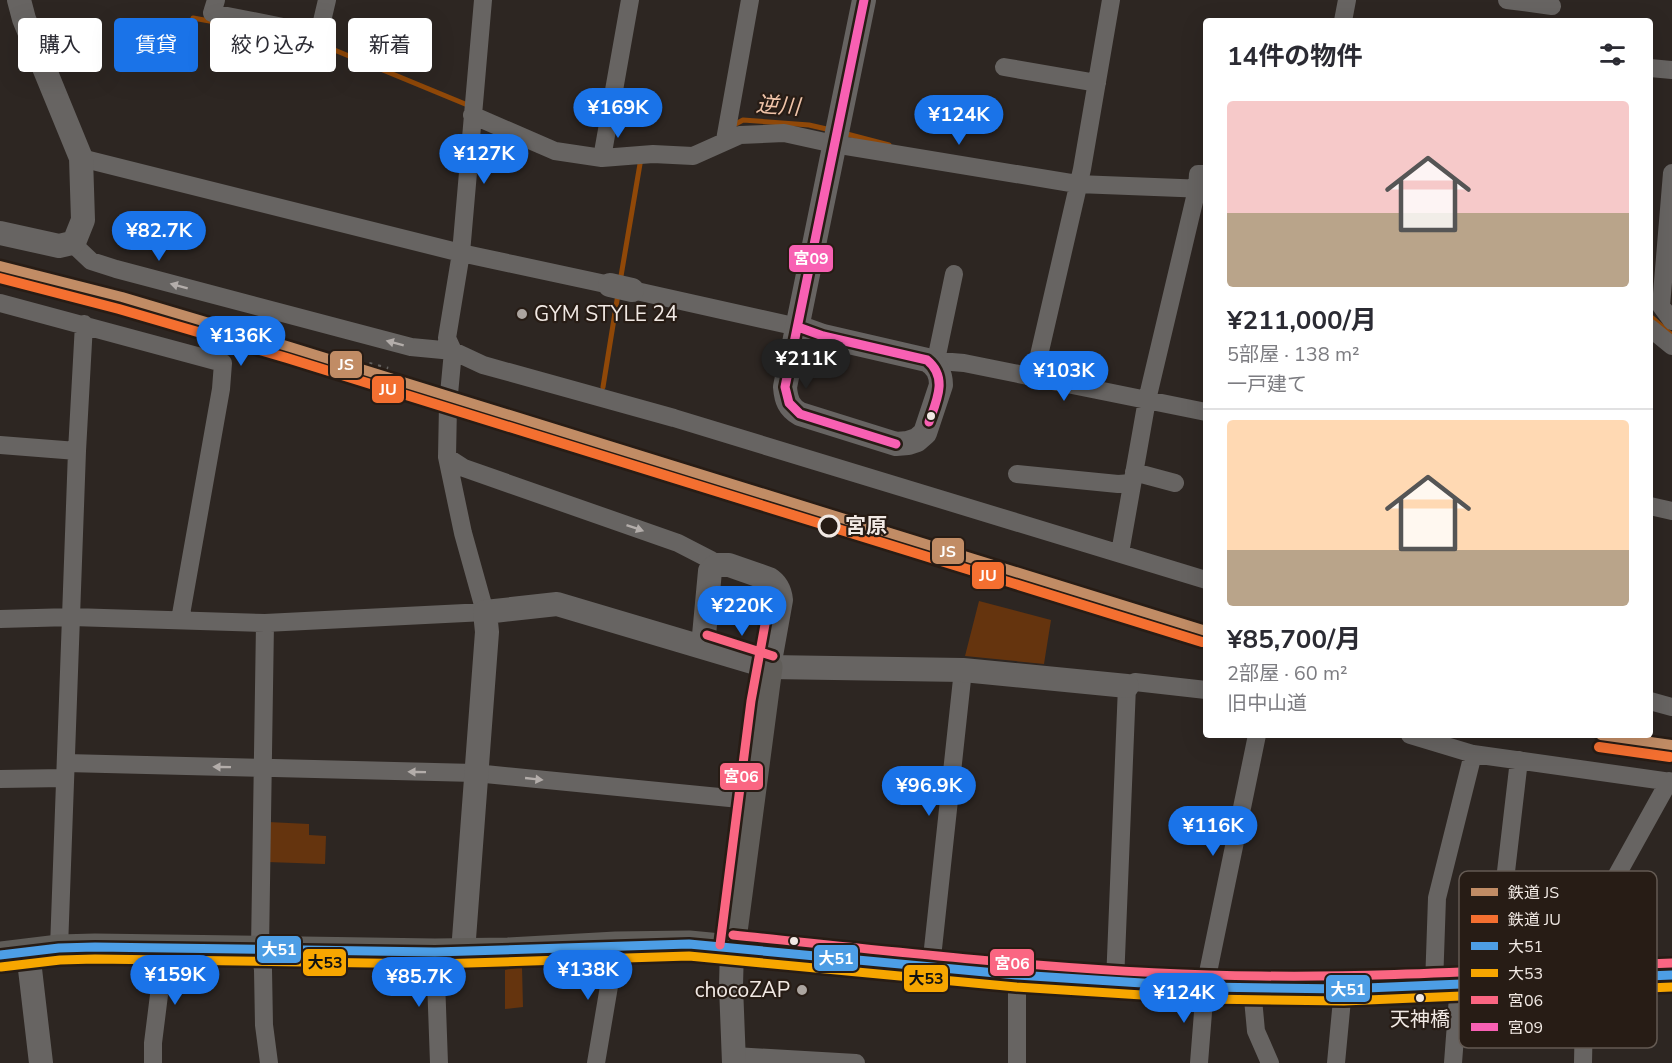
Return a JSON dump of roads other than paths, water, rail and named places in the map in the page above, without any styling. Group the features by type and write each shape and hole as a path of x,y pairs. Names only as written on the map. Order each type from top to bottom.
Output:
{"main road":[{"path":"732,947 769,667"},
{"path":"0,955 59,948 165,947 463,952 664,943 732,947 1017,975 1205,987 1343,989 1459,984"},
{"path":"1657,975 1672,975"}],"street":[{"path":"0,233 59,246 75,240 82,220 81,158 24,19 19,0"},
{"path":"216,0 212,13 237,18"},
{"path":"323,18 327,0"},
{"path":"463,952 486,632 485,612 460,523 447,457 448,405 453,351 447,338 461,253 483,0"},
{"path":"604,152 630,0"},
{"path":"725,139 750,0"},
{"path":"864,0 785,387 786,398 792,409 809,418 896,444 917,440 925,433 941,385 939,364 954,274"},
{"path":"1034,377 1079,179 1111,0"},
{"path":"1344,18 1347,0"},
{"path":"1507,0 1552,9"},
{"path":"1004,67 1097,82"},
{"path":"1653,68 1672,70"},
{"path":"472,109 555,151 693,156 712,148 725,139 751,134 784,133 836,137 1079,179 1201,183 1147,400 1120,553"},
{"path":"81,158 461,253 798,327 823,336 939,364 1034,377 1203,411"},
{"path":"1666,328 1660,306 1670,231 1672,173"},
{"path":"72,243 91,261 116,269 411,347 453,351 483,365 696,424 1203,579"},
{"path":"0,303 224,363 180,620"},
{"path":"59,948 77,451 84,324"},
{"path":"0,445 77,451"},
{"path":"447,457 465,468 678,543 711,560 717,566"},
{"path":"1017,474 1118,484 1133,478 1175,483"},
{"path":"1653,507 1672,511"},
{"path":"703,646 709,576 713,568 729,565 770,579 778,589 781,600 769,667"},
{"path":"0,619 72,617 265,623 485,612 556,604 769,667 963,670 1127,686 1135,682 1203,690"},
{"path":"265,623 260,949 263,970 264,1025 269,1063"},
{"path":"931,967 963,670"},
{"path":"1115,982 1127,686"},
{"path":"1653,702 1672,707"},
{"path":"1199,1063 1205,987 1256,738"},
{"path":"1420,738 1473,754 1670,782 1620,871"},
{"path":"1453,1063 1437,898 1473,754"},
{"path":"1507,871 1520,760"},
{"path":"0,780 66,770 262,768 476,773 750,800"},
{"path":"596,1063 616,945"},
{"path":"153,1063 153,1042 165,947"},
{"path":"732,947 730,977 734,1059 856,1063"},
{"path":"28,952 41,1063"},
{"path":"435,952 439,1063"},
{"path":"1017,975 1017,1063"},
{"path":"1252,988 1256,1031 1270,1063"},
{"path":"1336,1063 1343,989"},
{"path":"1583,1048 1583,1063"}],"waterway":[{"name":"逆川","path":"198,19 210,21"},
{"name":"逆川","path":"336,51 470,106"},
{"name":"逆川","path":"732,126 743,120 809,125 831,130"},
{"name":"逆川","path":"843,133 889,145"},
{"path":"620,282 641,158"},
{"path":"603,387 618,294"},
{"name":"逆川","path":"1653,319 1672,335"}],"railway":[{"path":"290,347 321,352 388,369"}],"rail line":[{"name":"JS","path":"0,266 122,297 290,347 1203,630"},
{"name":"JU","path":"0,278 119,309 287,358 1202,642"},
{"name":"JS","path":"1622,738 1672,745"},
{"name":"JU","path":"1599,747 1670,757"}],"place":[{"name":"GYM STYLE 24","path":"522,314"},
{"name":"宮原","path":"829,526"},
{"name":"chocoZAP","path":"802,990"},
{"name":"天神橋","path":"1420,998"}]}
